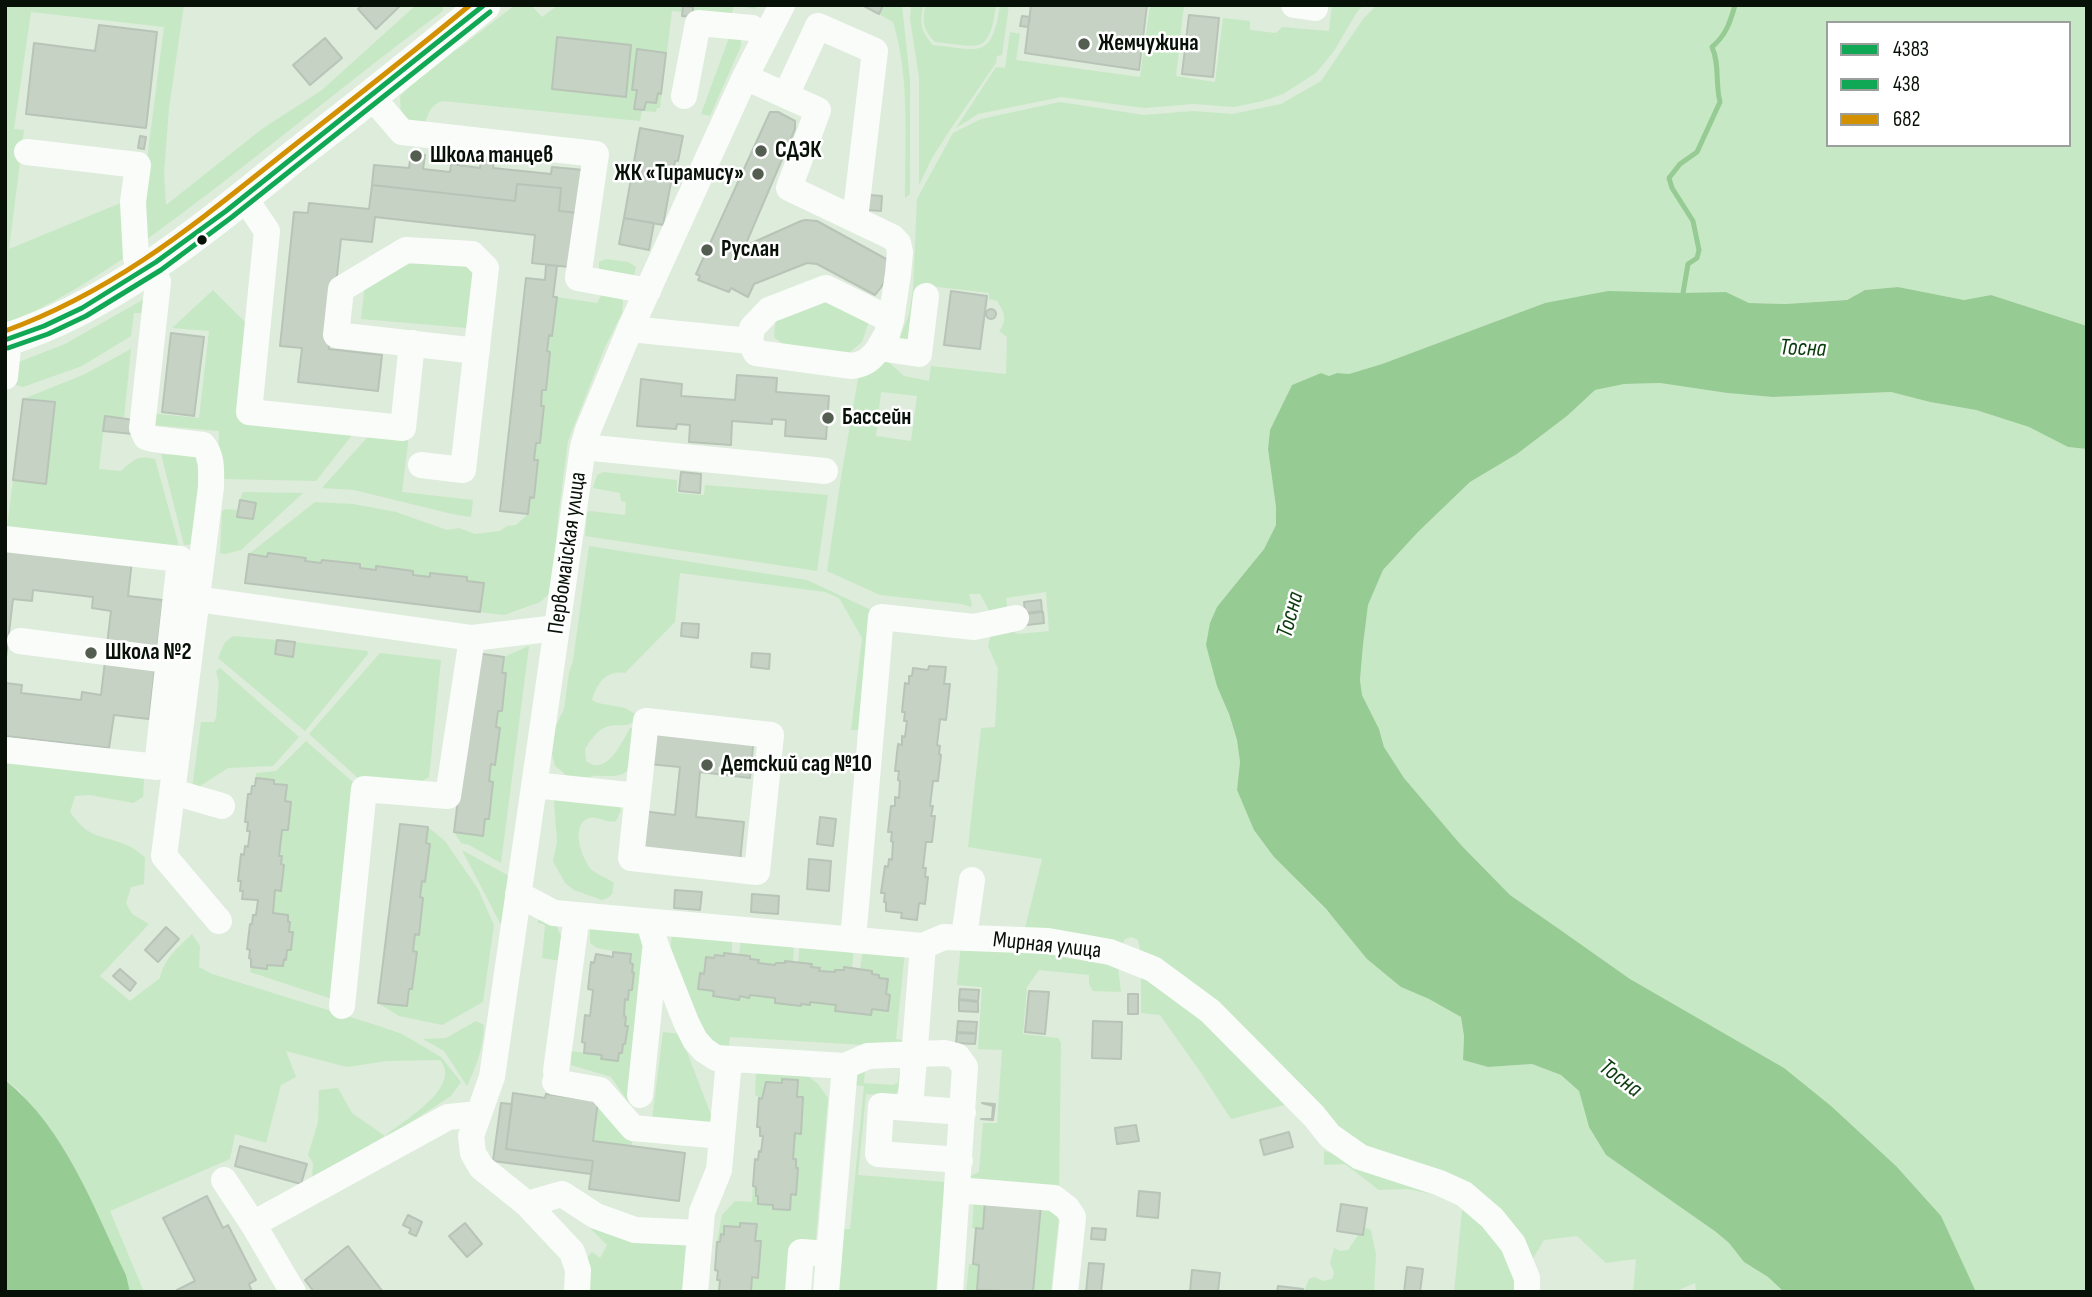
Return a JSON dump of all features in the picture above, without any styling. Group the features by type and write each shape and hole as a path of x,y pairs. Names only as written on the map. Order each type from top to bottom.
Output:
{"main road":[{"path":"7,339 75,311 144,270 244,197 372,96 474,8"}],"street":[{"name":"Первомайская улица","path":"475,1125 492,1077 583,447 598,402 630,329 745,77 782,5"},
{"path":"1294,5 1315,8 1315,5"},
{"path":"684,96 698,23 752,28 765,36"},
{"path":"786,95 818,26 875,51 855,219"},
{"path":"745,77 818,110 789,188 892,237 898,243 900,252 891,320 887,334 874,356 863,365 852,366 756,353 750,341 752,328 769,310 826,288 891,320"},
{"path":"372,96 402,132 596,153 578,278 648,291"},
{"path":"5,750 157,767 179,661 197,598 212,487 211,461 203,445 153,439 146,437 142,428 158,282 144,270 136,258 133,202 138,165 27,152"},
{"path":"244,197 267,231 248,412 403,428 412,344"},
{"path":"421,465 463,470 477,351 486,268 472,254 406,250 341,289 336,335 477,351"},
{"path":"878,348 919,354 926,296"},
{"path":"630,329 750,341"},
{"path":"5,377 7,339"},
{"path":"583,447 825,471"},
{"path":"5,539 180,559 173,792 164,856 219,920"},
{"path":"197,598 472,638 557,628"},
{"path":"853,940 881,617 974,628 1016,618"},
{"path":"342,1006 364,789 448,796 472,638"},
{"path":"20,641 179,661"},
{"path":"646,721 771,734 757,872 631,858 638,796 646,721"},
{"path":"534,785 638,796"},
{"path":"173,792 222,806"},
{"path":"964,937 972,880"},
{"name":"Мирная улица","path":"518,894 554,913 577,915 652,934 853,940 923,946 944,937 964,937 1048,942 1110,952 1153,970 1210,1012 1314,1116 1330,1136 1360,1157 1440,1183 1464,1194 1492,1218 1513,1244 1527,1278 1527,1292"},
{"path":"577,915 555,1077 600,1090 633,1128 722,1136"},
{"path":"652,934 695,1040 716,1058 845,1066 868,1056 945,1053 957,1056 965,1067 950,1292"},
{"path":"640,1095 652,934"},
{"path":"910,1108 923,946"},
{"path":"695,1292 702,1212 719,1170 729,1059"},
{"path":"825,1292 845,1066"},
{"path":"960,1160 878,1154 881,1106 963,1112"},
{"path":"253,1224 448,1117 475,1125 473,1153 481,1167 527,1204 572,1252 578,1270 577,1292"},
{"path":"224,1180 293,1292"},
{"path":"957,1189 1054,1198 1067,1208 1073,1217 1065,1292"},
{"path":"527,1204 562,1194 596,1216 635,1230 700,1234"},
{"path":"798,1292 801,1252 829,1254"}],"shaded area":[{"path":"5,5 184,5 169,108 164,174 166,205 262,129 322,90 416,5 443,5 443,11 142,243 146,167 164,27 31,12 14,129 24,130 9,249 128,200 130,254 54,301 5,323"},
{"path":"515,5 531,5 542,17 558,5 734,5 731,17 693,13 693,7 683,6 682,12 672,11 660,108 657,108 656,112 642,111 640,121 443,101 433,106 425,123 417,125 401,116 400,96 416,80"},
{"path":"734,5 757,5 755,9"},
{"path":"883,5 902,5 910,80 910,194 905,198 902,65 893,22 879,14"},
{"path":"911,5 923,5 922,26 933,45 973,49 988,43 997,23 1000,5 1009,5 1002,55 997,56 996,63 932,158 919,185 919,77 910,19"},
{"path":"925,5 996,5 990,33 985,41 972,46 935,42 924,25"},
{"path":"1150,5 1184,5 1176,76 1215,82 1223,18 1250,21 1250,30 1276,33 1282,27 1329,31 1332,5 1363,5 1334,51 1316,73 1283,94 1263,101 1234,107 1194,104 1144,108 1061,97 978,114 956,128 996,67 1005,68 1010,32 1020,34 1016,60 1140,77"},
{"path":"1377,5 2087,5 2087,326 1991,295 1964,300 1898,287 1865,290 1847,300 1785,304 1749,303 1726,292 1545,303 1382,364 1349,374 1337,373 1330,376 1321,373 1292,385 1270,430 1268,449 1276,525 1264,549 1244,575 1206,645 1237,740 1240,762 1237,791 1274,857 1401,987 1461,1017 1464,1036 1463,1060 1488,1067 1532,1064 1561,1075 1579,1091 1589,1127 1606,1155 1716,1232 1744,1262 1768,1277 1784,1292 1696,1292 1695,1283 1674,1292 1633,1292 1636,1259 1606,1263 1577,1236 1544,1240 1531,1262 1488,1205 1354,1149 1141,954 1138,940 1132,937 1125,939 1121,946 1023,936 1042,859 968,847 981,728 995,727 998,669 988,646 992,631 1005,628 1018,634 1049,631 1046,592 1006,598 1005,609 990,612 980,594 969,594 971,607 880,595 827,571 859,373 883,357 904,376 929,381 931,366 1006,374 1007,337 999,331 1004,316 997,301 989,299 989,293 921,285 914,347 897,345 909,314 913,289 917,199 953,133 981,119 1060,102 1144,115 1193,111 1232,114 1281,104 1321,81 1363,19","holes":["881,392 917,396 911,441 876,436"]},
{"path":"731,32 741,37 741,46 710,116 701,114"},
{"path":"402,259 467,263 475,274 467,328 361,319 365,284"},
{"path":"606,259 628,262 636,267 634,275 599,270 599,262"},
{"path":"213,290 250,327 244,417 356,430 316,481 223,479 218,475 219,431 154,425 149,413 199,418 209,331 172,328"},
{"path":"603,292 620,295 623,301 622,313 605,347 568,441 554,566 549,594 540,602 504,615 480,612 484,584 467,581 467,577 431,573 430,577 413,575 412,571 377,566 376,570 360,568 360,564 322,560 321,563 269,553 267,557 249,554 315,502 353,504 396,512 447,530 459,528 475,534 500,531 507,526 516,525 528,514 530,497 534,497 538,461 534,460 536,443 540,443 544,407 541,406 542,390 546,389 550,352 547,351 557,297 597,303"},
{"path":"827,296 869,321 862,342 844,357 795,353 774,337 776,315"},
{"path":"146,298 147,313 134,313 131,336 82,366 23,387 16,385 11,365 65,344"},
{"path":"131,349 124,418 105,417 99,469 121,471 136,459 155,459 179,546 7,528 13,480 46,483 55,403 23,399 83,375"},
{"path":"1660,383 1773,397 1891,392 1976,410 2029,427 2068,447 2087,449 2087,1292 1976,1292 1940,1216 1687,1013 1630,979 1510,895 1461,845 1404,778 1384,747 1379,729 1362,695 1360,680 1368,605 1383,570 1470,482 1517,454 1567,416 1594,390 1624,384"},
{"path":"372,432 409,435 402,492 473,500 471,517 354,490 322,488"},
{"path":"161,454 195,456 201,459 197,544 184,545"},
{"path":"603,472 677,480 677,493 704,495 705,485 828,495 817,571 585,536 587,513 590,511 625,515 626,502 621,501 620,493 593,488 597,475"},
{"path":"243,492 303,493 241,550 220,553 222,512 225,509 238,510 238,517 253,519 256,503 240,500"},
{"path":"589,546 807,580 871,610 859,730 851,730 862,638 839,598 825,592 680,573 675,622 625,673 613,674 603,679 592,700 625,708 637,715 628,725 603,728 585,749 586,761 600,765 607,762 618,749 630,728 637,728 627,771 617,775 586,778 619,804 621,810 616,821 593,817 583,821 580,827 579,841 590,868 614,883 612,894 602,900 574,890 565,883 553,861 557,842 552,794 567,778 555,766 552,754 555,728 564,709 573,660"},
{"path":"233,636 277,640 276,655 292,656 295,642 367,651 368,654 305,731 218,658 225,642"},
{"path":"529,646 501,863 461,843 454,832 482,836 493,782 489,781 500,728 496,727 498,711 502,711 504,657"},
{"path":"380,653 441,660 429,777 417,784 359,779 309,734"},
{"path":"220,668 299,737 273,766 228,768 192,789 201,722 214,722 216,718 219,682 216,671"},
{"path":"306,741 354,783 332,999 250,972 251,967 266,969 267,965 283,966 292,933 289,932 288,915 273,913 275,890 281,891 284,865 281,864 282,856 279,856 282,830 288,830 291,802 285,801 287,785 256,778 256,773 276,771"},
{"path":"5,761 144,779 143,797 133,803 90,795 75,796 70,812 89,832 129,846 145,857 144,884 131,887 126,903 132,914 149,924 100,976 130,1001 160,978 168,959 192,934 200,946 199,967 212,974 402,1034 441,1057 461,1082 451,1096 391,1135 385,1136 437,1092 444,1081 445,1070 440,1060 387,1061 347,1067 286,1051 296,1077 281,1085 266,1143 235,1134 230,1159 110,1211 144,1292 130,1292 126,1275 20,1091 5,1080"},
{"path":"428,827 445,841 478,889 494,925 483,1002 442,1025 399,1016 378,1003 406,1006 409,989 412,989 417,952 413,951 415,934 419,934 423,898 420,897 430,844 426,843"},
{"path":"462,850 511,877 501,925"},
{"path":"540,919 554,921 561,936 561,961 542,958 545,925 537,922"},
{"path":"593,924 643,929 650,956 631,1106 611,1077 571,1065 570,1051 602,1055 601,1059 618,1061 628,1027 625,1026 625,999 628,999 629,990 632,990 634,973 630,954 597,948 590,943"},
{"path":"672,933 727,937 732,943 732,954 706,957 704,974 700,974 699,989 714,991 714,996 739,999 740,996 750,995 775,998 775,1003 801,1006 810,1002 836,1005 836,1011 871,1015 872,1009 888,1011 890,995 886,994 888,979 879,978 879,975 872,974 872,971 860,969 863,948 905,951 896,1039 902,1040 903,1045 899,1047 730,1037 728,1052 709,1048 669,959"},
{"path":"741,937 788,942 794,949 793,961 775,965 758,963 758,960 750,959 750,956 739,955"},
{"path":"800,942 854,947 852,968 835,972 819,971 819,968 811,967 811,964 798,962"},
{"path":"961,945 1091,957 1118,968 1121,992 1093,991 1089,984 1089,975 1039,970 1027,987 1023,1034 1058,1038 1061,1043 1059,1190 968,1183 969,1177 979,1172 983,1123 997,1123 1002,1050 978,1049 982,987 957,985"},
{"path":"1141,974 1180,993 1292,1103 1231,1119 1160,1015 1141,1013"},
{"path":"476,1021 484,1025 482,1041 477,1064 467,1086 444,1051 423,1039 446,1038"},
{"path":"663,1032 680,1034 715,1125 652,1120"},
{"path":"865,1068 864,1083 893,1085 898,1083 899,1073 902,1073 898,1090 893,1096 866,1094 858,1175 945,1182 936,1292 839,1292 844,1229 850,1229 864,1086 850,1085 854,1074"},
{"path":"760,1071 804,1073 818,1084 828,1098 815,1249 792,1292 751,1292 752,1277 758,1277 761,1242 755,1241 757,1225 740,1223 740,1227 725,1226 724,1235 721,1235 720,1242 717,1242 722,1215 735,1201 752,1202 753,1186 756,1187 758,1196 796,1194 798,1168 796,1160 793,1159 795,1133 801,1133 803,1098 797,1097 798,1081 782,1079 782,1083 763,1091 762,1099 755,1095 756,1074"},
{"path":"338,1088 352,1113 385,1136 312,1180 313,1163 308,1155 318,1122 319,1090"},
{"path":"598,1101 632,1142 632,1146 593,1141"},
{"path":"1324,1151 1423,1181 1461,1196 1473,1205 1506,1245 1522,1277 1523,1292 1454,1292 1463,1201 1408,1189 1379,1190 1345,1164 1324,1165"},
{"path":"974,1200 985,1200 983,1229 972,1228"},
{"path":"1041,1205 1059,1217 1051,1292 1033,1292"},
{"path":"578,1216 693,1244 690,1292 589,1292 588,1257 592,1252 600,1258 607,1245"},
{"path":"1362,1229 1371,1230 1376,1255 1374,1292 1304,1292 1309,1279 1332,1279 1334,1273 1330,1263 1334,1248 1340,1251 1348,1250"},
{"path":"969,1264 979,1265 977,1290 988,1292 966,1292"}],"water":[{"name":"Тосна","path":"1898,287 1964,300 1991,295 2087,326 2087,449 2068,447 2029,427 1976,410 1891,392 1773,397 1660,383 1624,384 1595,390 1567,416 1517,454 1470,482 1383,570 1368,605 1363,645 1360,680 1362,695 1379,729 1384,747 1404,778 1461,845 1510,895 1630,979 1784,1068 1831,1106 1896,1166 1941,1216 1976,1292 1784,1292 1768,1277 1744,1262 1716,1232 1606,1155 1589,1127 1579,1091 1561,1075 1532,1064 1488,1067 1463,1060 1464,1036 1461,1017 1401,987 1367,959 1326,909 1274,857 1254,830 1237,790 1240,762 1237,740 1217,686 1206,645 1210,623 1217,607 1264,549 1276,525 1268,449 1270,430 1292,385 1321,373 1329,376 1337,373 1349,374 1382,364 1545,303 1608,291 1726,292 1749,303 1785,304 1847,300 1865,290"},
{"path":"5,1080 45,1122 76,1170 126,1275 130,1292 5,1292"}],"building":[{"path":"362,5 401,5 376,29 358,9"},
{"path":"862,5 883,5 879,14"},
{"name":"Жемчужина","path":"1031,5 1147,5 1139,70 1025,53"},
{"path":"683,6 693,7 693,17 682,16"},
{"path":"1189,15 1219,18 1213,77 1182,74"},
{"path":"1022,16 1030,17 1028,27 1020,26"},
{"path":"99,25 157,32 146,128 26,114 34,43 95,51"},
{"path":"557,37 631,45 626,97 552,89"},
{"path":"325,38 342,58 310,85 293,65"},
{"path":"637,49 666,53 661,94 658,93 656,103 646,102 644,110 634,109 637,90 632,90"},
{"name":"ЖК «Тирамису»","path":"770,112 778,112 795,121 795,129 745,246 801,221 817,221 888,260 889,272 875,295 817,264 807,263 754,284 748,297 731,288 729,292 698,280 700,276 696,274"},
{"path":"640,128 683,136 678,161 675,161 663,225 624,218"},
{"path":"140,136 146,137 144,149 138,148"},
{"path":"411,153 425,155 423,169 450,172 451,164 480,168 481,160 494,161 493,168 551,174 552,167 584,170 579,213 559,211 561,188 517,184 515,201 372,185 374,165 409,168"},
{"path":"517,184 561,188 559,211 578,213 569,267 532,263 535,235 375,217 372,242 341,239 329,349 382,355 378,391 298,382 302,348 280,346 294,212 308,213 309,203 369,209 372,185 515,201"},
{"path":"870,195 882,196 881,211 868,210"},
{"path":"624,218 654,223 649,250 619,244"},
{"path":"546,265 557,266 553,297 557,297 552,336 549,335 547,351 550,352 546,390 542,390 541,406 544,406 540,443 536,443 534,460 538,460 534,498 530,497 528,514 500,511 526,278 545,280"},
{"path":"951,291 987,296 980,349 944,345"},
{"path":"991,309 996,314 991,319 986,314"},
{"path":"171,333 204,337 194,416 162,412"},
{"path":"737,375 777,378 776,392 829,396 826,439 785,436 786,420 772,419 772,424 732,421 731,445 689,442 690,425 677,424 676,429 637,426 641,379 682,384 681,396 735,400"},
{"path":"23,399 55,402 46,484 13,480"},
{"path":"105,416 134,420 133,434 103,431"},
{"path":"681,472 701,474 700,493 679,491"},
{"path":"240,500 256,503 253,519 237,517"},
{"path":"6,546 132,561 128,596 163,600 149,719 114,715 109,748 5,736 5,683 22,685 21,693 81,700 82,692 101,695 111,611 92,608 93,597 33,590 32,601 13,599 5,666"},
{"path":"268,553 306,558 305,561 321,563 322,560 360,564 360,568 376,570 376,566 413,571 413,575 430,577 430,573 467,577 467,581 484,583 480,612 245,583 249,554 267,557"},
{"path":"1041,600 1042,611 1025,613 1024,602"},
{"path":"1043,612 1044,623 1027,625 1026,614"},
{"path":"682,623 699,624 698,638 681,636"},
{"path":"277,640 295,642 293,657 275,654"},
{"path":"476,653 504,657 502,673 506,673 502,711 498,711 496,727 500,728 495,765 491,764 489,781 493,782 489,819 485,819 483,836 454,832"},
{"path":"752,653 770,654 769,669 751,667"},
{"path":"929,666 946,667 944,684 950,684 946,720 940,719 937,745 940,746 941,755 938,781 933,781 930,806 933,806 931,816 935,816 932,842 926,842 923,868 926,868 925,877 928,877 925,904 919,903 917,920 901,918 902,913 886,911 885,893 881,893 885,866 888,867 889,859 892,860 892,832 888,832 891,806 895,806 895,797 899,798 899,771 895,771 898,744 902,745 907,721 904,721 905,712 902,712 905,683 909,684 913,668 928,670"},
{"path":"652,724 754,735 750,778 700,772 696,817 744,822 740,862 637,851 642,811 675,815 680,767 648,764"},
{"path":"802,758 823,761 821,768 801,765"},
{"path":"256,778 287,785 285,801 291,802 288,830 282,830 279,856 282,856 281,864 284,865 281,891 275,890 273,913 288,915 289,932 293,932 291,950 287,950 283,966 267,965 267,969 251,967 250,950 247,949 250,924 253,915 256,915 258,900 242,899 241,881 238,881 241,854 244,855 245,846 248,847 250,831 247,831 248,822 245,822 248,794 251,794 252,786 255,786"},
{"path":"820,817 836,819 833,846 817,844"},
{"path":"400,824 428,827 426,843 430,844 425,882 422,881 419,935 415,934 413,951 417,952 407,1006 378,1003"},
{"path":"809,859 831,861 829,891 807,889"},
{"path":"675,890 702,892 700,910 674,908"},
{"path":"752,894 779,896 778,914 751,912"},
{"path":"166,927 179,939 158,962 145,950"},
{"path":"613,952 631,954 630,963 633,964 634,973 632,990 629,990 628,1000 625,999 625,1026 628,1026 618,1061 601,1059 602,1055 584,1053 585,1043 582,1042 585,1015 590,1016 593,990 588,989 591,962 594,963 596,954 613,957"},
{"path":"724,953 750,956 750,959 759,960 758,963 775,965 785,961 812,964 811,967 820,968 819,971 835,972 844,970 844,967 872,971 872,974 879,975 879,978 888,979 888,1011 872,1009 871,1015 835,1011 836,1005 810,1002 810,1005 801,1006 775,1003 775,998 750,995 749,998 740,996 739,1000 713,996 714,991 698,989 700,973 704,974 706,957 724,956"},
{"path":"120,969 136,983 130,991 113,976"},
{"path":"960,989 979,990 978,1001 959,999"},
{"path":"1029,991 1049,992 1045,1034 1025,1032"},
{"path":"1128,994 1138,994 1138,1014 1128,1014"},
{"path":"959,1000 978,1002 978,1012 959,1011"},
{"path":"958,1021 977,1022 976,1033 957,1032"},
{"path":"1093,1021 1122,1022 1121,1059 1092,1058"},
{"path":"957,1033 976,1034 975,1044 956,1043"},
{"path":"782,1079 798,1080 797,1097 803,1097 801,1134 795,1133 793,1159 796,1159 798,1168 796,1195 791,1194 790,1210 773,1209 773,1205 758,1204 756,1187 753,1186 755,1159 758,1160 759,1151 761,1152 763,1136 760,1136 760,1127 757,1127 759,1098 762,1099 766,1082 782,1083"},
{"path":"513,1093 598,1101 593,1141 685,1153 679,1201 589,1189 593,1161 506,1149"},
{"path":"501,1103 512,1104 506,1149 593,1161 591,1174 493,1161"},
{"path":"982,1103 995,1104 993,1120 981,1119 992,1119 993,1106"},
{"path":"1136,1125 1139,1141 1117,1144 1115,1128"},
{"path":"1289,1132 1293,1147 1264,1155 1260,1140"},
{"path":"240,1146 307,1164 301,1184 235,1166"},
{"path":"1139,1191 1160,1193 1158,1218 1137,1216"},
{"path":"207,1196 223,1228 228,1225 256,1280 249,1284 252,1292 177,1290 195,1281 163,1218"},
{"path":"985,1200 1041,1205 1033,1292 977,1290 979,1265 973,1264 976,1228 983,1229"},
{"path":"1341,1204 1367,1208 1363,1235 1337,1231"},
{"path":"408,1215 422,1222 416,1236 409,1233 411,1229 403,1225"},
{"path":"465,1223 482,1244 467,1257 449,1236"},
{"path":"740,1223 757,1224 755,1241 761,1241 758,1278 752,1277 751,1292 719,1292 720,1280 717,1280 718,1271 715,1270 717,1242 720,1242 721,1234 724,1235 724,1226 740,1227"},
{"path":"1092,1228 1106,1229 1105,1240 1091,1239"},
{"path":"348,1246 383,1292 314,1292 305,1280"},
{"path":"1089,1263 1104,1264 1101,1292 1086,1292"},
{"path":"1407,1267 1423,1269 1420,1292 1404,1292"},
{"path":"1192,1270 1220,1273 1218,1292 1190,1292"},
{"path":"1278,1286 1303,1289 1303,1292 1277,1292"}],"waterway":[{"path":"1683,293 1688,264 1697,258 1699,250 1693,221 1672,188 1669,178 1680,164 1697,152 1720,102 1712,47 1727,28 1735,5"}],"transit line":[{"name":"682","path":"5,331 83,296 154,253 220,204 470,5"},
{"name":"438З","path":"5,340 82,308 156,262 226,211 484,5"},
{"name":"438","path":"8,348 48,334 86,316 161,270 232,217 490,12"}],"place":[{"name":"Жемчужина","path":"1084,44"},
{"name":"СДЭК","path":"761,151"},
{"name":"Школа танцев","path":"416,156"},
{"name":"ЖК «Тирамису»","path":"758,174"},
{"name":"Руслан","path":"707,250"},
{"name":"Бассейн","path":"828,418"},
{"name":"Школа №2","path":"91,653"},
{"name":"Детский сад №10","path":"707,765"}]}
